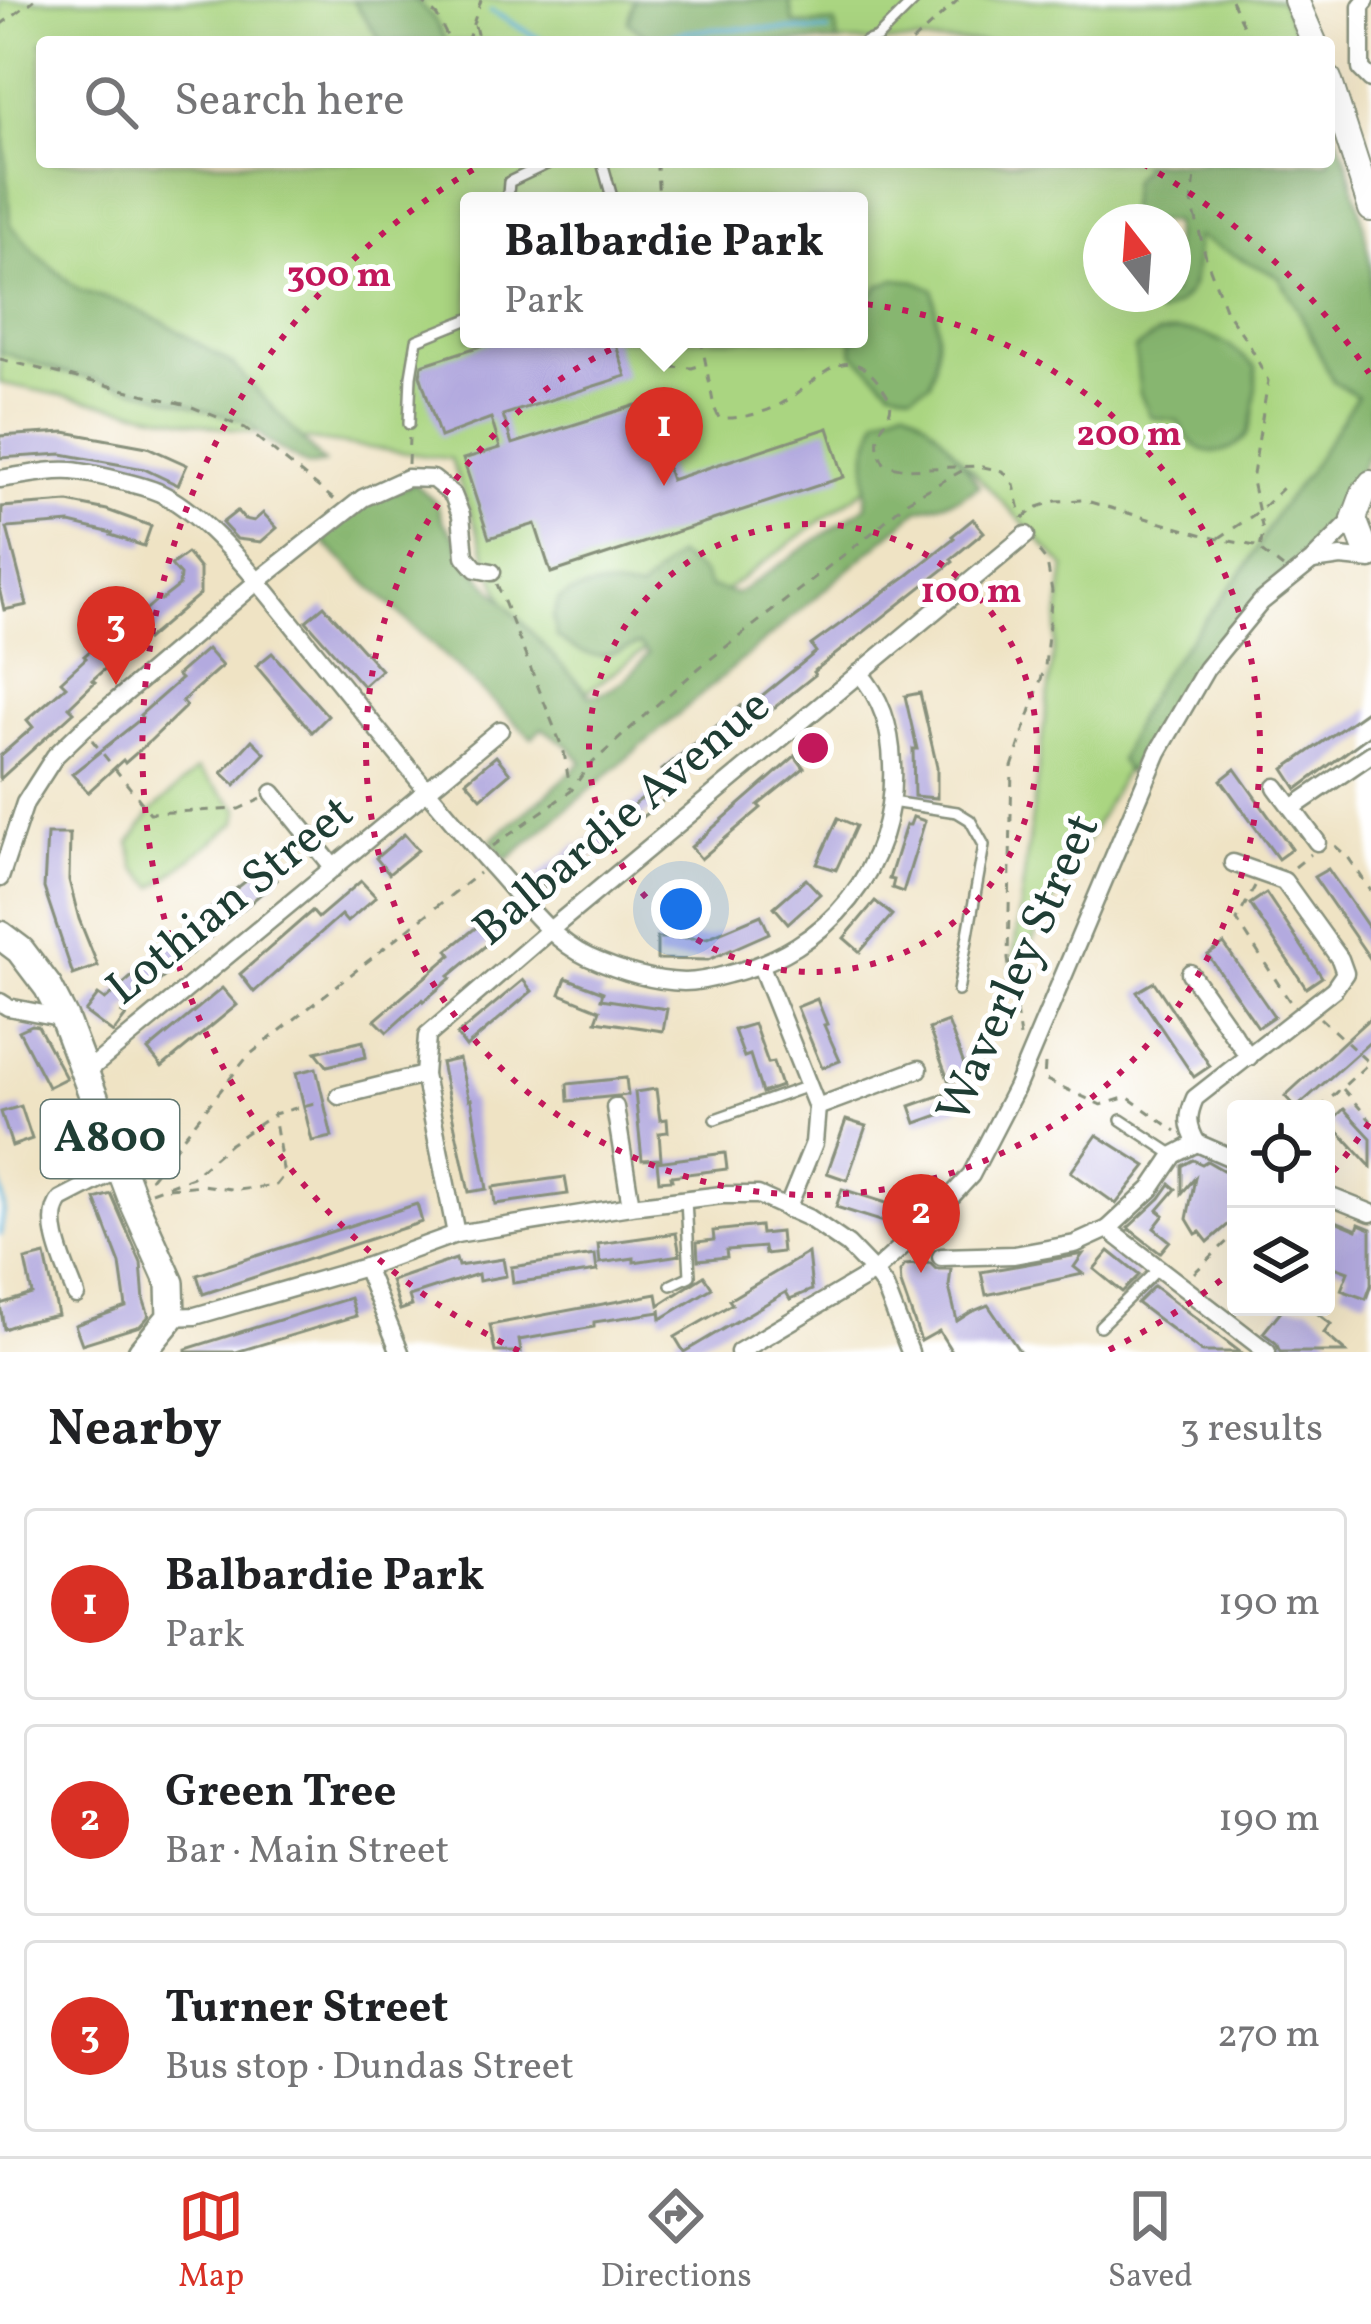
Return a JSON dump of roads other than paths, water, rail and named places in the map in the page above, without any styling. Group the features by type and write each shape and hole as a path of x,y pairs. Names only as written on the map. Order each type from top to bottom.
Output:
{"main road":[{"path":"1296,0 1311,36"},
{"path":"1335,92 1361,142 1371,209"},
{"path":"1371,483 1354,519 1371,558"},
{"name":"A800","path":"0,935 20,950 64,1018 132,1198 170,1283 171,1317"},
{"path":"142,1352 171,1317"}],"street":[{"path":"1366,0 1361,6 1361,69 1371,79"},
{"path":"0,479 71,471 158,491 190,510 258,581 428,791 550,930 584,955 624,971 685,982 761,966 832,921 859,888 878,848 893,786 886,717 872,687 859,673"},
{"path":"0,878 25,803 55,756 258,581 363,498 407,478 433,479 453,495 461,514 465,556 476,568 492,572"},
{"name":"Waverley Street","path":"740,1352 874,1272 970,1175 1029,1058 1158,752 1206,669 1261,602 1354,519"},
{"name":"Balbardie Avenue","path":"424,1075 428,1036 436,1027 859,673 1024,527"},
{"path":"1312,561 1371,558"},
{"name":"Lothian Street","path":"85,1073 500,730"},
{"path":"1292,808 1371,754"},
{"path":"1276,787 1317,842"},
{"path":"273,793 334,868"},
{"path":"1227,1155 1193,1136 1188,1113 1195,1098 1334,989 1345,973 1284,881 1233,863"},
{"path":"761,966 817,1107 814,1143 787,1209"},
{"path":"1190,973 1249,1057"},
{"path":"0,1001 8,1007 64,1018"},
{"path":"817,1107 919,1069"},
{"path":"339,1096 424,1075 456,1234"},
{"path":"615,1107 632,1206"},
{"path":"940,1257 1014,1255 1075,1244 1108,1229 1150,1189 1193,1136"},
{"path":"76,1295 52,1223 54,1207 121,1168"},
{"path":"171,1317 195,1316 365,1267 456,1234 686,1199 758,1195 809,1218 848,1245 884,1287 910,1352"},
{"path":"1335,1199 1371,1213"},
{"path":"1108,1229 1267,1352"},
{"path":"365,1267 400,1352"}],"lane":[{"path":"879,36 915,0"},
{"path":"508,192 509,182 538,168"},
{"path":"409,424 417,340 460,323"},
{"path":"891,802 957,812 970,820 985,845 958,991"},
{"path":"716,1119 808,1085"},
{"path":"1121,1120 1174,1155"},
{"path":"671,1285 690,1276 686,1199"},
{"path":"1100,1326 1159,1268"}],"waterway":[{"path":"491,11 535,36"},
{"path":"668,36 714,29 828,31"},
{"path":"0,1178 4,1209 0,1234"}],"place":[{"name":"Balbardie Park","path":"664,486"},
{"name":"Turner Street","path":"116,685"},
{"name":"Green Tree","path":"921,1273"}]}
